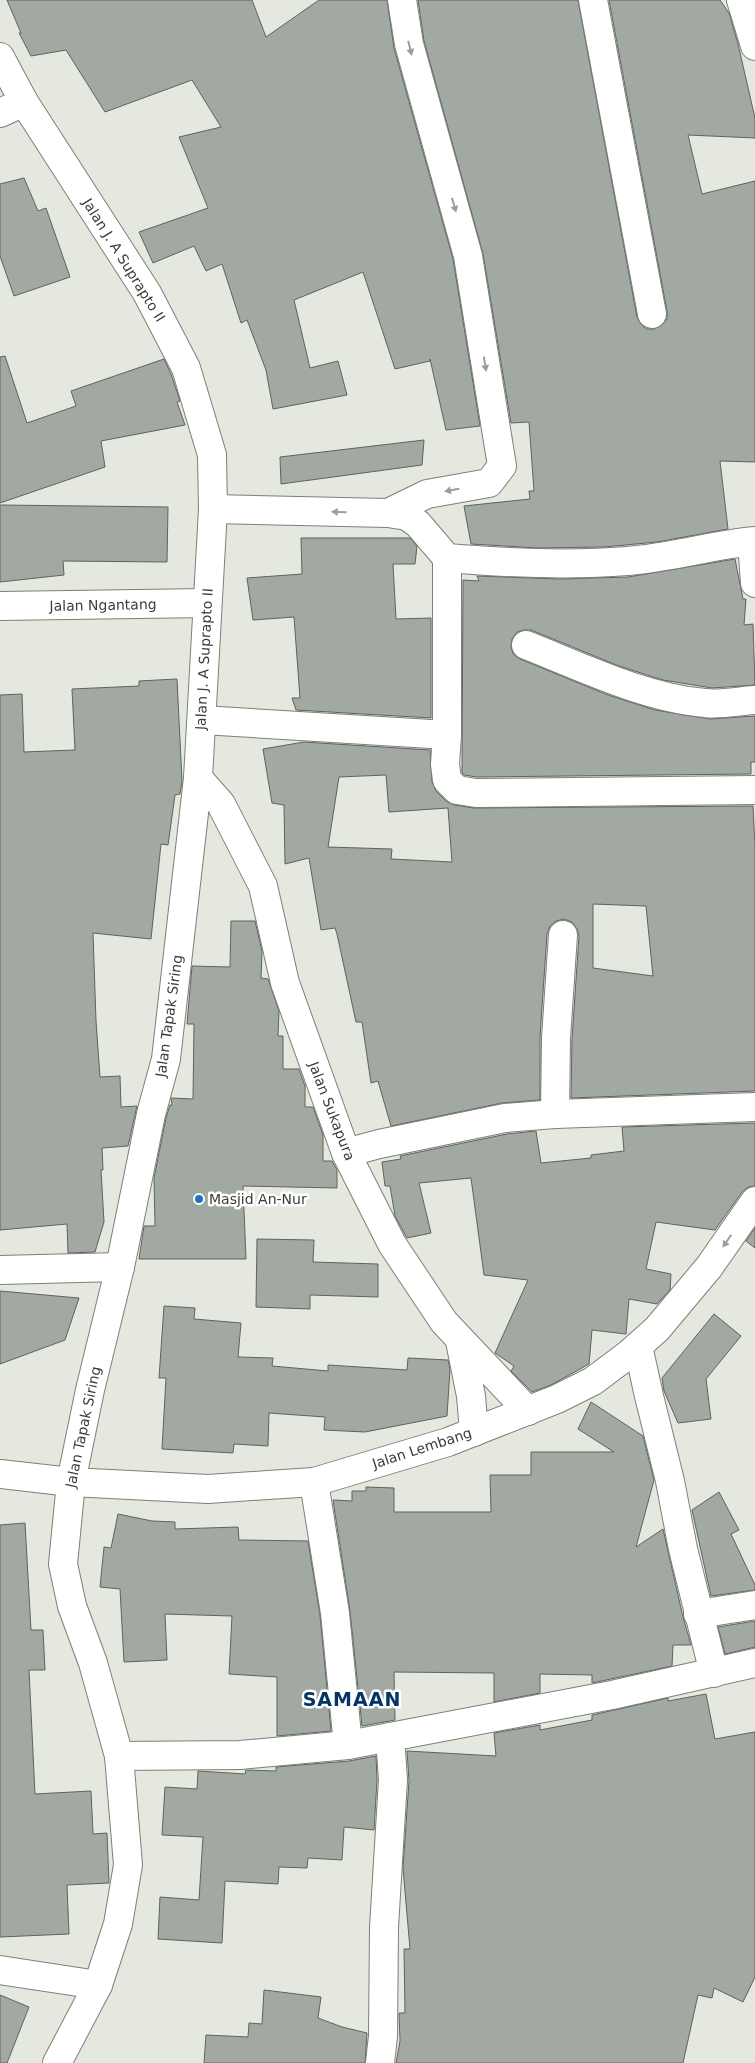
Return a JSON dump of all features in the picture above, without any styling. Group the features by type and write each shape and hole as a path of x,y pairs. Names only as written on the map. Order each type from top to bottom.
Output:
{"street":[{"path":"388,513 427,494 489,483 502,466 468,256 409,44 402,0"},
{"path":"592,0 652,314"},
{"path":"741,0 755,46"},
{"name":"Jalan J. A Suprapto II","path":"0,57 12,107 147,293 186,368 212,455 213,509 206,603 198,778"},
{"path":"213,509 388,513 407,516 418,524 448,558 446,764 447,780 457,790 476,793 755,790"},
{"path":"448,558 534,563 627,561 753,542 755,583"},
{"name":"Jalan Ngantang","path":"0,606 206,603"},
{"path":"526,645 616,681 680,699 707,703 755,700"},
{"path":"202,720 447,735"},
{"name":"Jalan Sukapura","path":"198,778 221,804 263,886 285,983 346,1153 392,1244 444,1322 528,1411"},
{"name":"Jalan Tapak Siring","path":"57,2063 98,1985 118,1924 128,1865 119,1756 95,1672 72,1606 63,1564 70,1482 120,1267 151,1114 166,1059 198,778"},
{"path":"555,1114 556,1038 563,935"},
{"path":"346,1153 379,1144 505,1118 555,1114 755,1107"},
{"name":"Jalan Lembang","path":"0,1474 70,1482 208,1488 314,1482 448,1442 528,1411 593,1381 638,1346 657,1330 709,1267 755,1201"},
{"path":"0,1270 120,1267"},
{"path":"460,1341 471,1396 474,1432"},
{"path":"638,1346 670,1481 682,1549 714,1673"},
{"path":"314,1482 335,1613 348,1745"},
{"path":"698,1614 755,1605"},
{"path":"119,1756 240,1755 348,1745 714,1673 755,1663"},
{"path":"380,2063 384,1927 393,1780 390,1737"},
{"path":"0,1970 98,1985"}],"building":[{"path":"7,0 252,0 266,37 319,0 387,0 394,48 453,259 480,426 446,430 430,359 430,361 395,369 363,272 294,300 310,368 338,361 347,395 273,409 266,370 247,320 241,323 222,264 206,271 194,246 153,263 139,232 208,208 179,137 221,127 192,80 105,112 66,50 31,56 19,33 21,33"},
{"path":"418,0 578,0 637,317 646,329 654,329 662,325 667,319 667,311 609,0 720,0 729,13 755,118 755,138 688,135 702,194 755,181 755,462 720,461 728,529 657,542 604,547 537,548 471,544 464,506 530,499 529,491 534,491 529,422 511,423 483,254 424,41"},
{"path":"24,178 38,211 46,208 70,277 14,296 0,256 0,184"},
{"path":"5,356 27,423 76,406 71,391 164,359 180,401 177,402 185,425 101,441 105,467 0,503 0,357"},
{"path":"424,440 422,465 281,484 280,457"},
{"path":"0,505 168,507 167,562 63,561 64,575 0,582"},
{"path":"301,538 410,538 417,546 415,564 393,564 396,619 431,618 431,718 296,710 292,698 300,698 294,617 253,620 247,578 302,574"},
{"path":"735,559 743,599 746,599 744,625 753,624 755,685 712,688 663,680 619,666 531,630 517,632 512,639 511,647 513,654 520,659 608,695 655,710 710,719 755,716 755,762 751,762 751,774 477,777 462,773 463,580 479,581 477,576 559,579 628,577"},
{"path":"177,679 182,781 180,794 175,795 168,845 161,844 151,939 93,933 100,1077 120,1076 121,1107 137,1106 128,1146 102,1148 103,1170 101,1170 104,1222 95,1252 68,1253 67,1224 0,1230 0,695 22,694 24,752 75,750 72,689 139,686 139,681"},
{"path":"304,742 430,750 432,782 436,791 446,801 454,805 474,808 753,806 755,846 755,1091 571,1098 572,1039 579,936 572,922 564,919 556,921 550,926 547,934 540,1037 540,1100 502,1103 391,1126 378,1081 371,1083 362,1022 356,1022 335,928 321,930 309,858 285,864 284,805 272,803 263,749","holes":["386,775 389,812 448,808 452,862 391,859 392,849 328,847 339,777","593,904 646,906 653,976 593,968"]},
{"path":"231,921 255,921 262,951 261,978 268,979 279,1011 278,1036 283,1036 283,1069 299,1069 305,1086 305,1107 313,1107 323,1135 323,1161 332,1161 337,1170 337,1188 243,1186 246,1259 139,1259 144,1226 155,1226 154,1178 166,1118 170,1105 172,1105 171,1098 193,1099 194,1024 187,1024 192,966 230,967"},
{"path":"755,1123 755,1186 748,1187 742,1192 715,1230 656,1222 646,1269 671,1274 670,1290 657,1304 629,1299 626,1334 592,1330 589,1364 551,1385 532,1392 511,1371 514,1366 495,1353 528,1280 484,1275 471,1178 419,1183 431,1233 407,1238 395,1216 390,1186 385,1186 382,1162 401,1159 400,1156 507,1134 536,1131 541,1163 591,1158 591,1155 624,1151 622,1127"},
{"path":"755,1228 755,1248 746,1241"},
{"path":"257,1239 314,1240 313,1262 378,1264 378,1297 310,1295 310,1309 256,1307"},
{"path":"0,1291 79,1298 65,1340 0,1364"},
{"path":"164,1306 195,1308 194,1319 241,1323 238,1357 273,1358 272,1366 328,1371 328,1365 407,1370 408,1358 448,1360 450,1369 447,1416 365,1432 324,1430 325,1417 269,1413 268,1446 234,1444 233,1453 162,1449 166,1378 159,1378"},
{"path":"714,1314 741,1336 706,1379 711,1419 678,1423 664,1391 662,1378"},
{"path":"591,1402 643,1436 654,1480 636,1547 663,1529 691,1645 673,1645 672,1666 592,1683 592,1675 540,1674 540,1693 494,1702 494,1673 394,1672 395,1720 362,1726 350,1611 333,1500 352,1501 352,1491 366,1491 366,1487 394,1488 394,1512 491,1512 490,1475 531,1475 531,1452 614,1452 578,1429"},
{"path":"719,1492 739,1530 731,1534 755,1585 755,1590 711,1596 692,1510"},
{"path":"118,1514 152,1521 175,1522 175,1529 238,1527 239,1540 308,1541 320,1615 331,1731 277,1736 277,1677 229,1674 232,1616 165,1614 167,1660 124,1662 120,1589 100,1587 104,1547 111,1548"},
{"path":"25,1523 31,1630 43,1630 45,1670 29,1670 35,1794 91,1791 93,1834 107,1833 109,1883 67,1885 69,1934 0,1937 0,1525"},
{"path":"755,1621 755,1647 725,1654 718,1627"},
{"path":"706,1694 715,1739 755,1732 755,1977 743,2002 714,1988 712,1998 698,1995 683,2063 396,2063 400,2041 399,2013 405,2013 404,1949 410,1949 403,1868 409,1781 407,1751 496,1756 494,1733 540,1725 540,1730 592,1720 592,1715 668,1698 668,1701"},
{"path":"376,1756 377,1780 374,1830 344,1827 342,1860 308,1858 307,1868 279,1867 278,1884 225,1881 222,1943 158,1939 160,1897 199,1900 203,1837 162,1835 165,1787 197,1789 198,1771 245,1774 246,1770 276,1771 276,1767 349,1761"},
{"path":"264,1990 321,1997 318,2018 342,2027 367,2033 365,2063 204,2063 206,2035 248,2037 249,2023 262,2024"},
{"path":"0,1995 29,2007 7,2063 0,2063"}],"place":[{"name":"Masjid An-Nur","path":"199,1199"}],"district":[{"name":"SAMAAN","path":"352,1699"}]}
